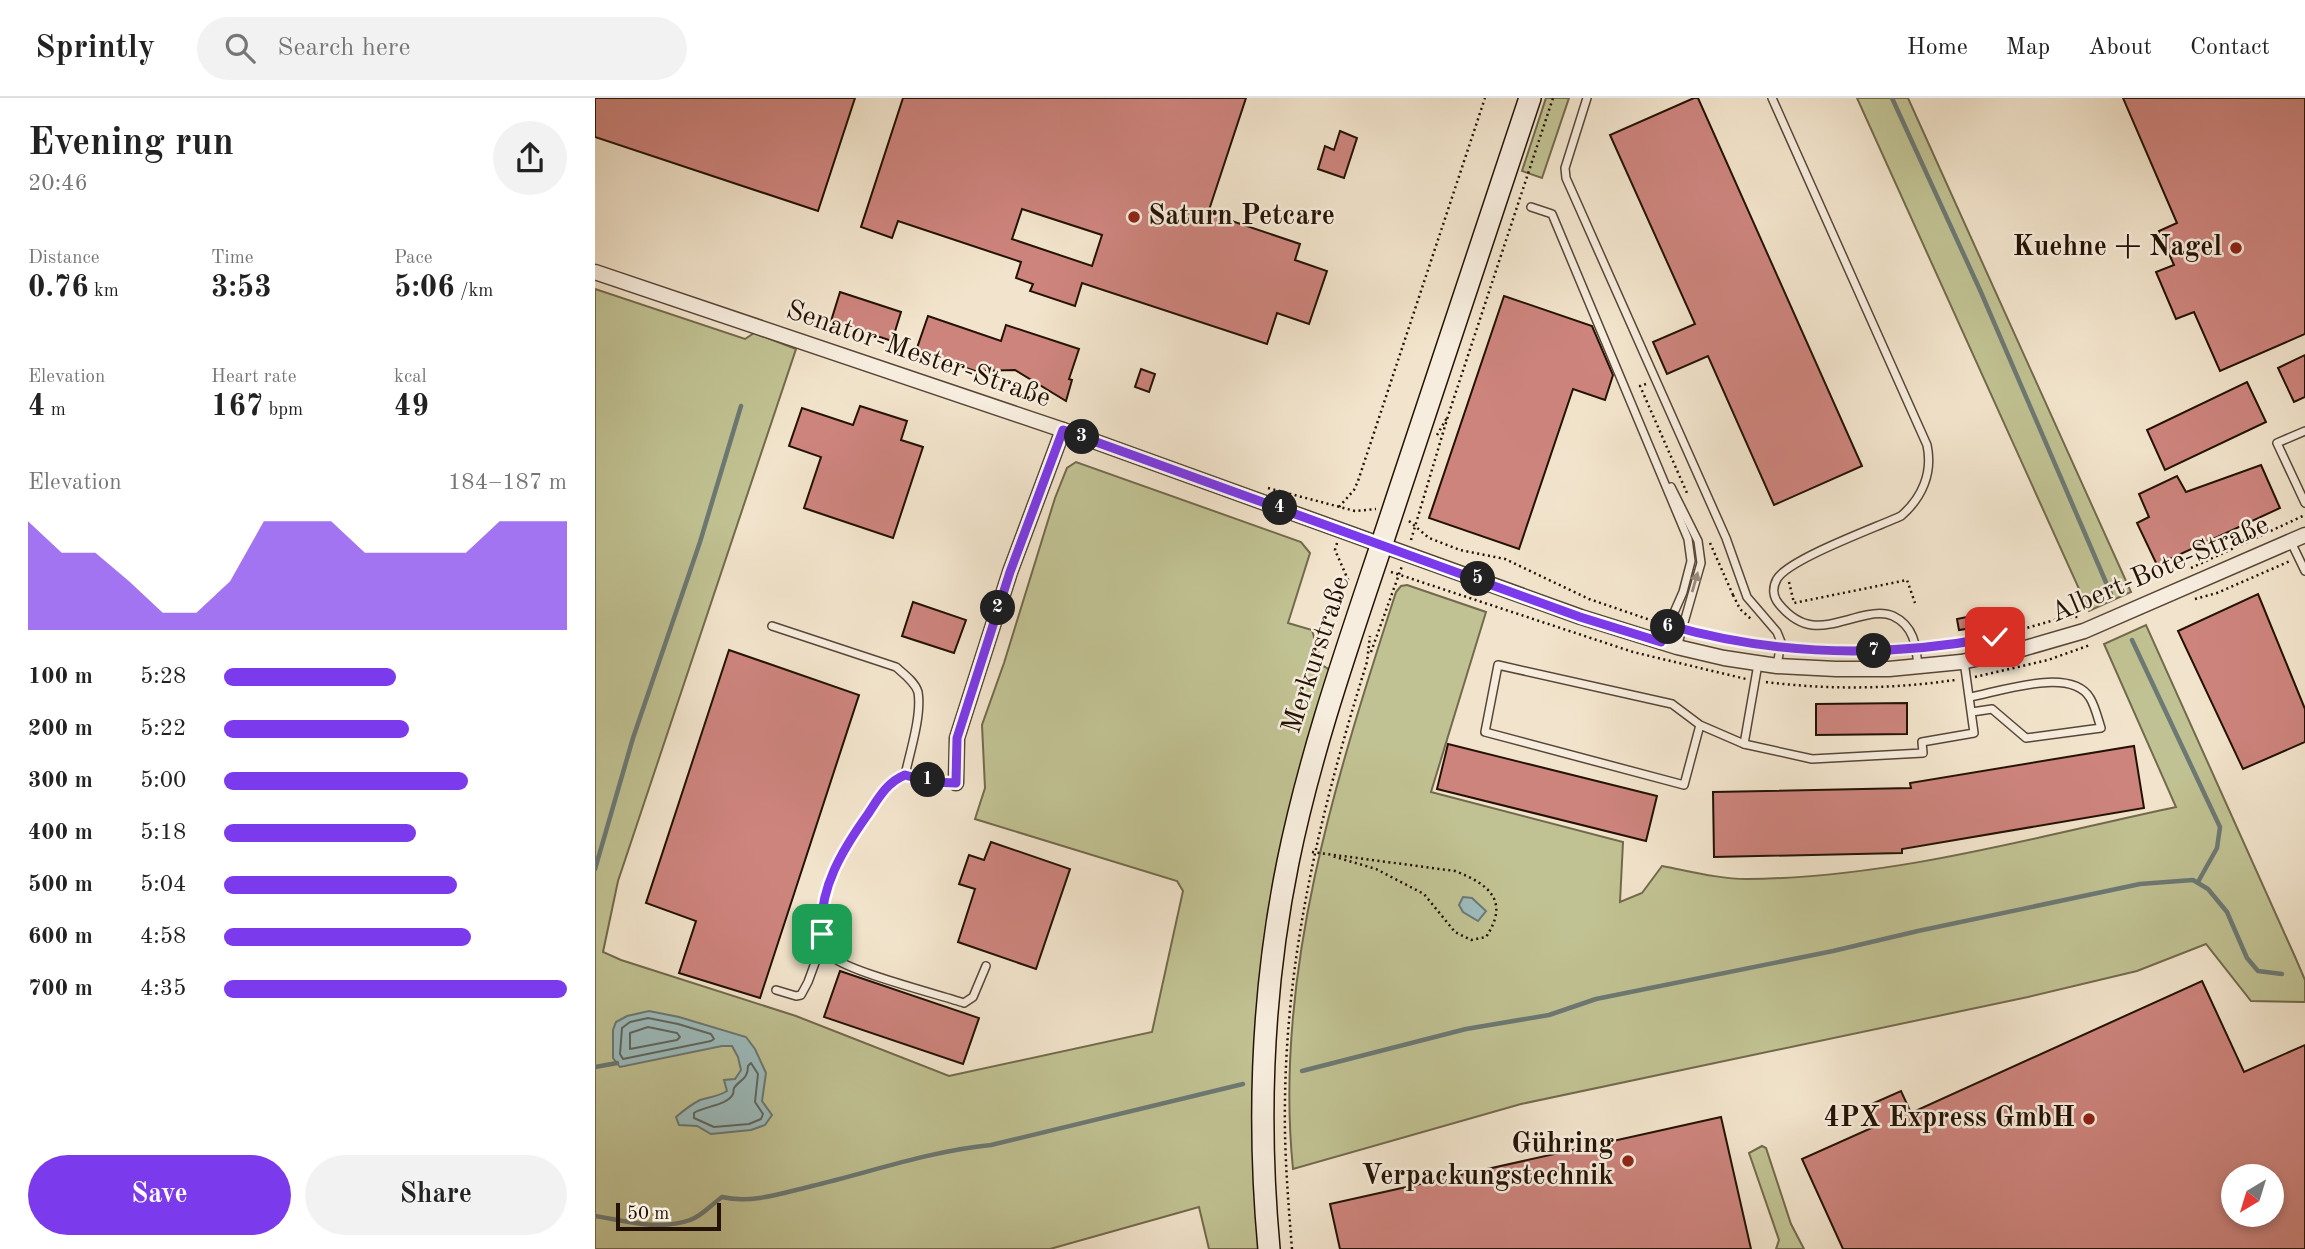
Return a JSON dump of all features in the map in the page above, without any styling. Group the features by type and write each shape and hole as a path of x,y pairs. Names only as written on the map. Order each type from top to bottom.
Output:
{"street":[{"name":"Merkurstraße","path":"1269,1249 1262,1148 1263,1053 1274,949 1291,847 1319,739 1374,566 1530,98"},
{"name":"Senator-Mester-Straße","path":"595,272 1063,430 1382,544"},
{"path":"956,783 957,738 1010,572 1063,430"},
{"name":"Albert-Bote-Straße","path":"1382,544 1580,617 1677,648 1777,666 1836,669 1918,667 1964,662 2015,651 2084,631 2305,535"}],"lane":[{"path":"1587,98 1565,168 1566,178 1726,538 1745,592 1752,606 1777,632 1780,647 1777,666"},
{"path":"1772,98 1927,445 1929,457 1925,484 1909,509 1901,516 1794,564 1775,584 1774,595 1777,602 1801,624 1811,627 1878,613 1890,614 1902,621 1912,632 1918,667"},
{"path":"1531,206 1552,214 1688,539 1691,561 1683,592 1661,642"},
{"path":"1643,430 1698,541 1701,563 1677,648"},
{"path":"2305,431 2277,443 2305,503"},
{"path":"2290,541 2305,571"},
{"path":"772,626 896,667 906,675 918,692 918,709 905,775"},
{"path":"1700,725 1684,785 1485,732 1498,665 1672,704 1700,725 1744,744 1812,759 1923,753 1922,742 1974,733 1964,662"},
{"path":"1744,744 1758,663"},
{"path":"1970,697 2039,681 2066,682 2089,695 2101,728 2026,738 1992,709 1972,712"},
{"path":"956,783 931,782 905,775 890,784 851,838 834,868 821,919 823,940 837,961 964,1003 973,997 986,966"},
{"path":"776,990 801,995 823,940"}],"path":[{"path":"1339,507 1354,491 1358,481 1485,98"},
{"path":"1448,416 1553,98"},
{"path":"1655,379 1640,386 1689,497"},
{"path":"1392,514 1416,526 1429,538 1470,552 1505,559 1589,598 1668,625"},
{"path":"2189,569 2305,515"},
{"path":"1341,529 1335,550 1353,590"},
{"path":"1705,534 1733,595 1745,592"},
{"path":"2188,601 2217,593 2299,557"},
{"path":"1374,566 1633,652 1754,681 1799,687 1901,686 1968,678 2048,660 2099,641"},
{"path":"1775,584 1789,581 1794,603 1907,580 1915,603"},
{"path":"1682,629 1715,638 1844,652 1916,649 1995,637 2065,617 2085,616"},
{"path":"1292,1249 1285,1114 1288,1026 1296,948 1314,852 1341,744 1367,662"},
{"path":"1291,847 1376,869 1424,894 1455,932 1471,940 1486,937 1497,918 1498,905 1488,890 1474,878 1455,871 1332,856"}],"green space":[{"path":"1546,98 1569,98 1542,178 1522,171"},
{"path":"1857,98 1908,98 2131,592 2089,611"},
{"path":"595,289 745,339 754,333 796,349 618,881 603,952 621,960 796,1016 949,1076 1152,1032 1183,891 1177,881 975,819 985,788 982,725 1055,498 1067,468 1076,462 1301,542 1310,553 1288,623 1312,630 1322,665 1330,670 1284,844 1262,1249 1209,1249 1199,1207 1050,1249 595,1249"},
{"path":"1407,585 1486,612 1431,792 1623,842 1620,902 1642,893 1662,866 1736,879 1855,872 1963,854 2176,807 2104,644 2146,625 2305,980 2305,1002 2251,1001 2206,944 2137,971 2028,997 1521,1104 1293,1169 1289,1096 1292,1022 1301,949 1315,876 1332,804 1374,661 1396,592 1401,586"},
{"path":"1762,1146 1766,1148 1791,1224 1804,1249 1776,1249 1779,1240 1749,1153"}],"water":[{"path":"1463,897 1472,898 1486,911 1478,921 1463,912 1459,905"},
{"path":"649,1011 746,1037 766,1073 762,1101 772,1115 765,1125 751,1130 711,1134 697,1126 679,1125 676,1117 688,1108 700,1100 727,1091 724,1080 735,1079 741,1070 738,1057 732,1046 722,1046 620,1067 613,1058 613,1030 616,1022 627,1016"}],"building":[{"path":"595,98 855,98 818,211 595,137"},
{"name":"Saturn Petcare","path":"903,98 1246,98 1208,213 1300,244 1295,260 1327,271 1309,324 1277,313 1267,344 1082,283 1075,306 1030,291 1033,284 1016,278 1021,262 898,221 892,238 861,227","holes":["1022,209 1102,235 1092,266 1012,239"]},
{"path":"1698,98 1862,466 1774,505 1708,356 1667,374 1653,342 1695,324 1610,135"},
{"name":"Kuehne + Nagel","path":"2123,98 2305,98 2305,334 2220,371 2194,312 2176,319 2156,272 2174,265 2159,231 2177,223"},
{"path":"1340,131 1357,138 1344,178 1318,169 1325,146 1334,150"},
{"path":"840,292 901,312 892,341 831,321"},
{"path":"1504,296 1592,326 1613,375 1605,400 1573,389 1519,549 1429,518"},
{"path":"928,316 1001,341 1006,325 1079,349 1069,379 1072,380 1066,401 1015,370 975,371 916,351"},
{"path":"2305,355 2305,397 2294,402 2278,368"},
{"path":"1141,369 1155,374 1149,392 1135,387"},
{"path":"2247,382 2266,422 2165,470 2147,430"},
{"path":"860,406 907,421 901,440 923,447 893,538 804,508 821,457 789,446 802,408 853,425"},
{"path":"2261,465 2280,508 2157,565 2137,523 2149,517 2139,494 2177,476 2186,492"},
{"path":"2258,594 2305,709 2305,742 2243,769 2178,631"},
{"path":"913,602 966,620 954,653 902,636"},
{"path":"1977,615 1979,627 1959,630 1957,619"},
{"path":"729,650 859,695 760,998 679,973 696,921 646,903"},
{"path":"1907,703 1907,734 1816,735 1816,704"},
{"path":"1448,744 1657,796 1646,841 1437,789"},
{"path":"2134,746 2144,808 1902,849 1902,853 1714,857 1713,792 1911,788 1910,783"},
{"path":"991,842 1070,869 1036,969 958,942 975,889 959,884 969,855 984,860"},
{"path":"840,971 979,1018 963,1064 824,1017"},
{"name":"4PX Express GmbH","path":"2202,981 2244,1072 2305,1045 2305,1249 1843,1249 1802,1159 1876,1126 1867,1106 1901,1091 1911,1113"},
{"name":"Gühring Verpackungstechnik","path":"1721,1117 1751,1249 1340,1249 1330,1204"}],"waterway":[{"path":"1892,98 1980,290 2111,594"},
{"path":"595,869 633,738 700,542 741,406"},
{"path":"2132,640 2220,827 2217,848 2198,882"},
{"path":"1302,1071 1466,1029 1549,1015 1596,999 2140,884 2193,880 2208,889 2227,912 2247,958 2258,971 2282,974"},
{"path":"595,1067 617,1063"},
{"path":"595,1216 643,1224 679,1223 698,1216 722,1197 744,1199 778,1194 923,1157 991,1145 1243,1084"}],"place":[{"name":"Saturn Petcare","path":"1134,217"},
{"name":"Kuehne + Nagel","path":"2236,248"},
{"name":"4PX Express GmbH","path":"2089,1119"},
{"name":"Gühring Verpackungstechnik","path":"1628,1161"}],"route":[{"path":"822,934 821,919 834,868 851,838 890,784 905,775 931,782 956,783 957,738 1010,572 1063,430 1580,617 1661,642 1668,625 1746,644 1844,652 1916,649 1995,637"}]}
